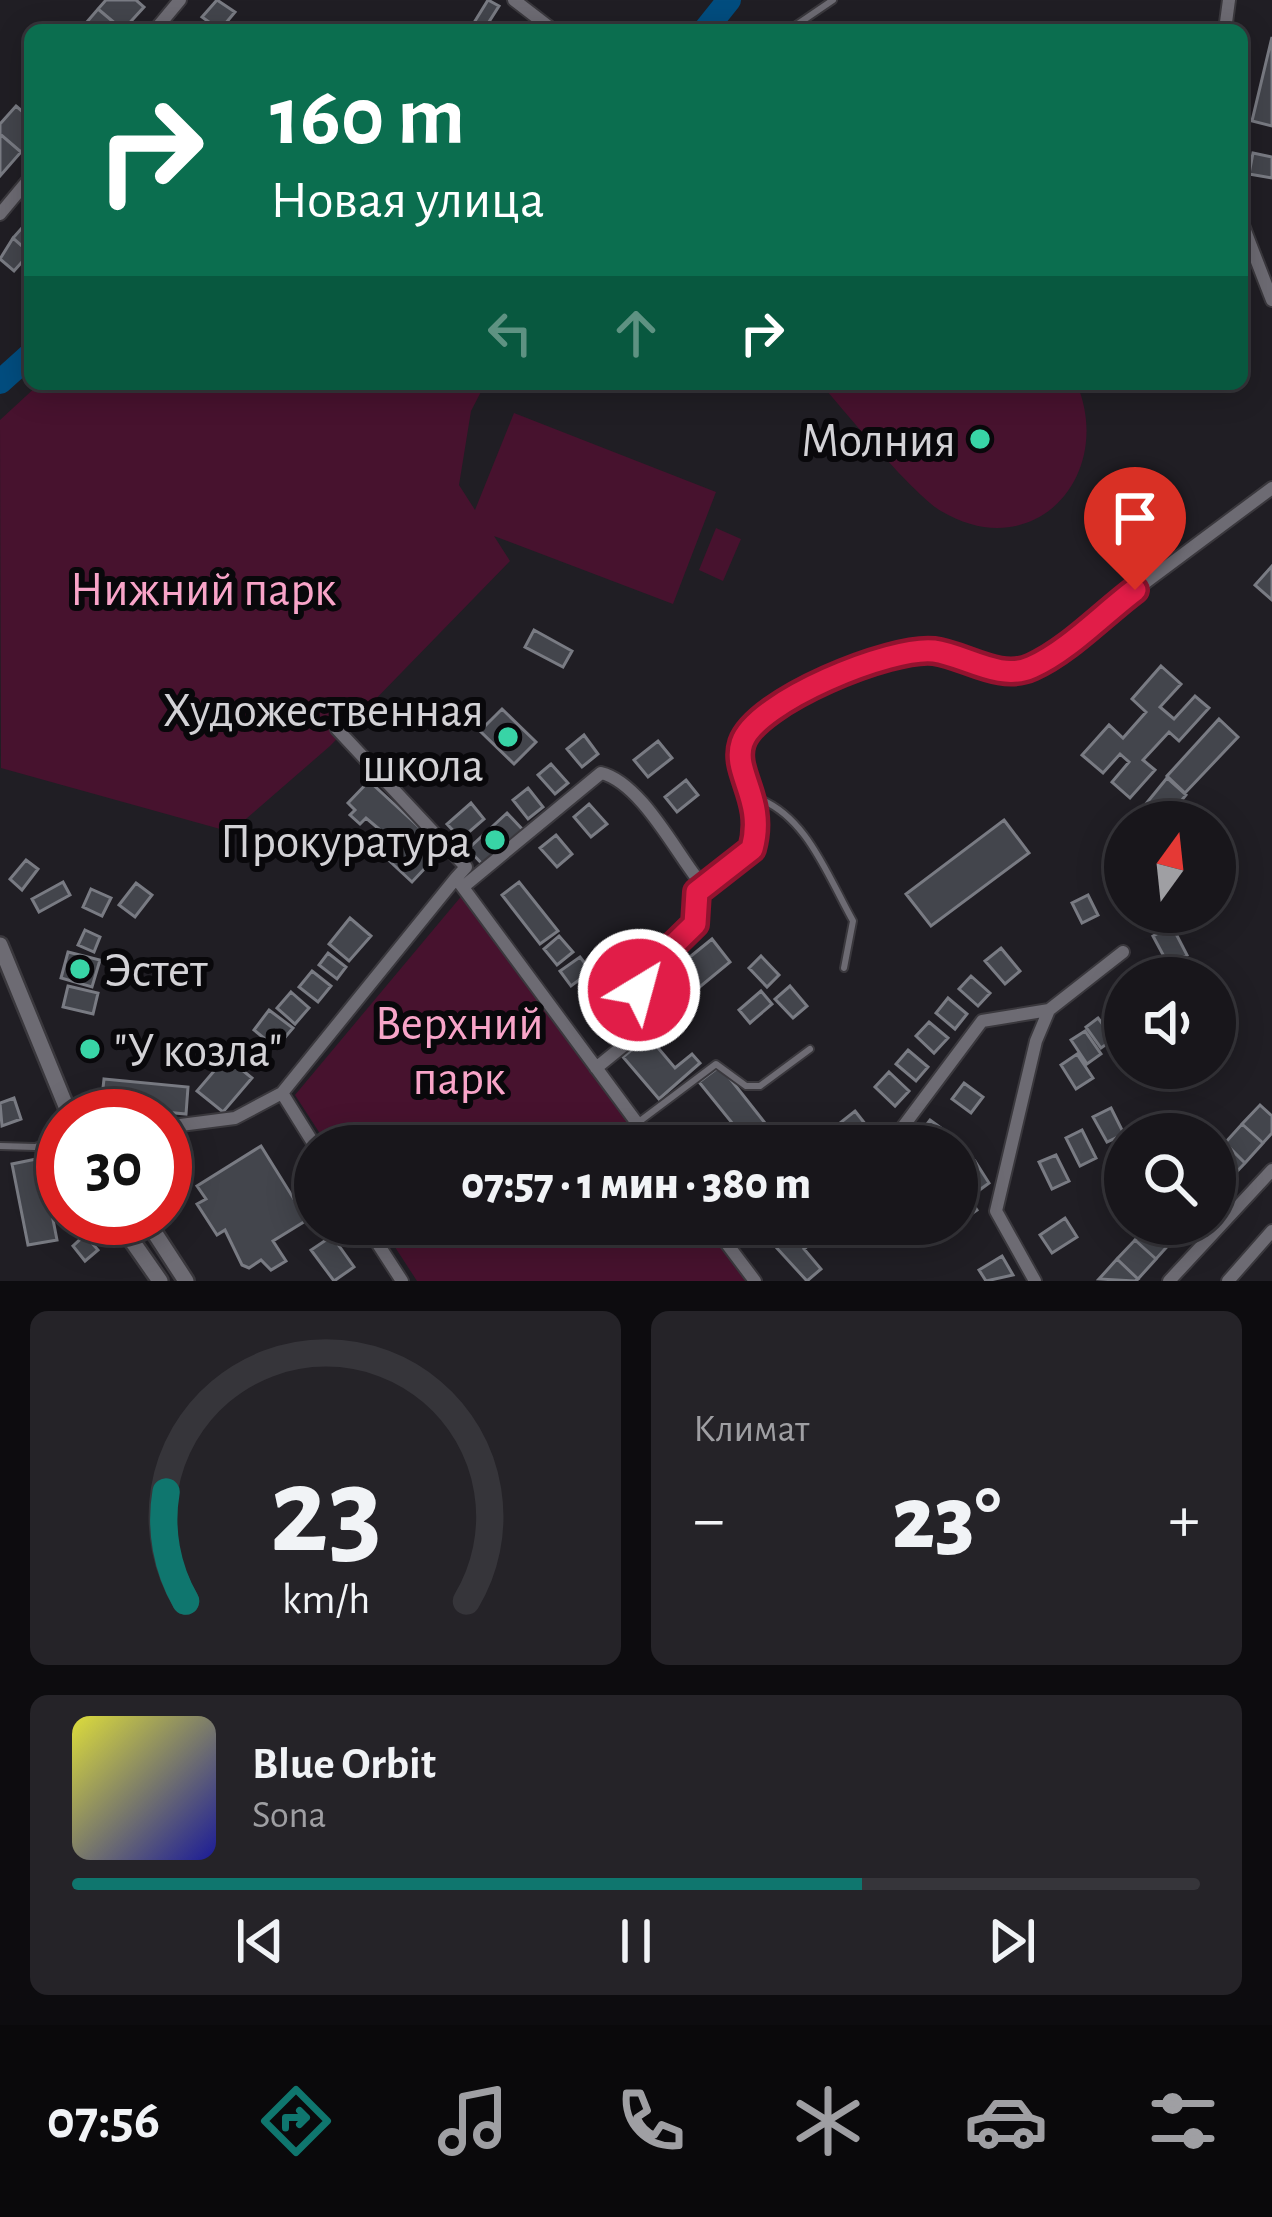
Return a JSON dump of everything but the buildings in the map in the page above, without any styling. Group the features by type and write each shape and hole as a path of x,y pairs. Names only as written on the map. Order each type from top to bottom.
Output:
{"street":[{"path":"159,24 180,0"},
{"path":"514,0 545,24"},
{"path":"0,214 24,185"},
{"path":"1248,238 1272,300"},
{"path":"697,892 752,849 759,809 740,764 741,745 751,726 788,698 912,651 959,656 1010,672 1031,668 1272,488"},
{"path":"337,729 466,867 459,882"},
{"path":"192,1123 235,1118 281,1093 459,882 601,773 616,778 654,815 675,854 696,877 697,892 695,924 640,982 644,1029 596,1068"},
{"path":"459,882 638,1124"},
{"path":"0,945 59,1089"},
{"path":"904,1125 982,1021 1049,1010 1124,952"},
{"path":"1035,1281 996,1211 1036,1041 1049,1010"},
{"path":"281,1093 302,1125"},
{"path":"1169,1281 1272,1169"},
{"path":"1228,1281 1272,1231"},
{"path":"135,1245 160,1281"},
{"path":"163,1245 186,1281"},
{"path":"379,1245 402,1281"},
{"path":"728,1245 755,1281"}],"lane":[{"path":"798,24 833,0"},
{"path":"754,797 776,806 802,832 853,921 844,968"},
{"path":"638,1124 716,1064 746,1086 760,1086 810,1049"},
{"path":"0,1146 36,1147"}],"green space":[{"name":"Нижний парк","path":"32,390 482,390 471,411 459,485 475,510 514,413 716,492 673,604 494,536 510,561 330,746 231,832 1,768 0,420"},
{"name":"Молния","path":"826,390 1079,390 1086,418 1085,451 1075,480 1058,503 1034,520 1006,527 975,525 941,511 880,452"},
{"path":"716,528 741,539 723,581 699,570"},
{"name":"Верхний парк","path":"464,893 635,1125 314,1125 295,1095"},
{"name":"Верхний парк","path":"394,1245 724,1245 751,1281 417,1281"}],"waterway":[{"path":"710,24 729,0"},
{"path":"0,382 24,360"}],"place":[{"name":"Молния","path":"980,439"},
{"name":"Художественная школа","path":"508,737"},
{"name":"Прокуратура","path":"495,840"},
{"name":"Эстет","path":"80,969"},
{"name":"\"У козла\"","path":"90,1049"}],"route":[{"path":"639,990 644,974 695,924 697,892 752,849 759,809 740,764 741,745 751,726 788,698 912,651 959,656 1010,672 1031,668 1135,590"}]}
